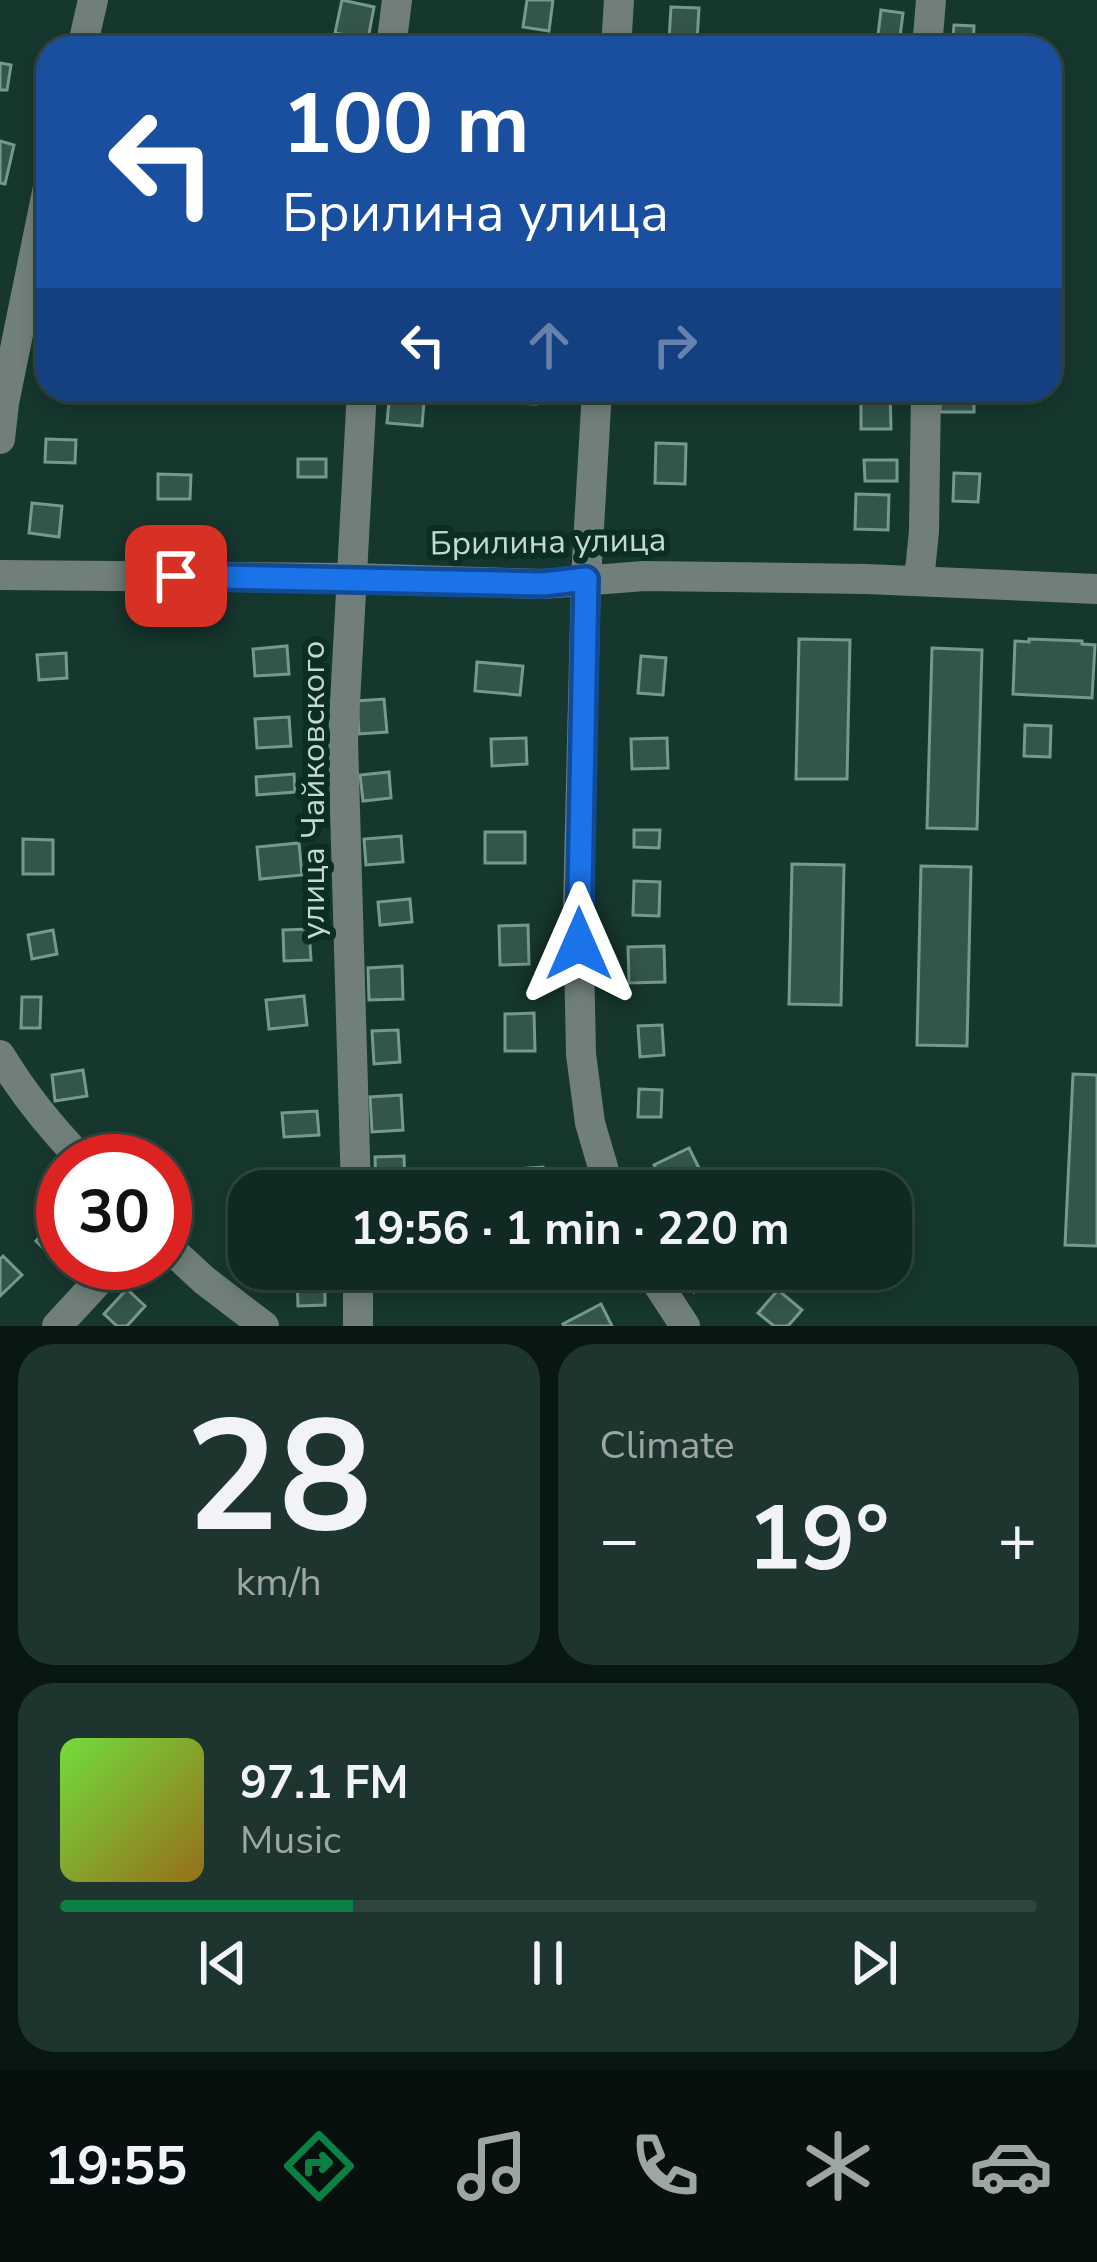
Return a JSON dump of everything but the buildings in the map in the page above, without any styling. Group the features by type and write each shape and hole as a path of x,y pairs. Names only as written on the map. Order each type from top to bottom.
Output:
{"street":[{"path":"85,36 93,0"},
{"path":"392,36 397,0"},
{"path":"617,36 619,0"},
{"path":"928,36 931,0"},
{"path":"0,439 36,246"},
{"name":"улица Чайковского","path":"355,1170 343,740 361,402"},
{"path":"596,402 586,579 578,907 581,1054 590,1123 604,1170"},
{"path":"919,581 926,402"},
{"name":"Брилина улица","path":"0,575 543,584 644,576 1097,589"},
{"path":"0,1055 59,1134"},
{"path":"192,1269 263,1326"},
{"path":"57,1326 90,1290"},
{"path":"358,1290 358,1326"},
{"path":"662,1290 685,1326"}],"route":[{"path":"176,576 543,584 586,579 579,944"}]}
